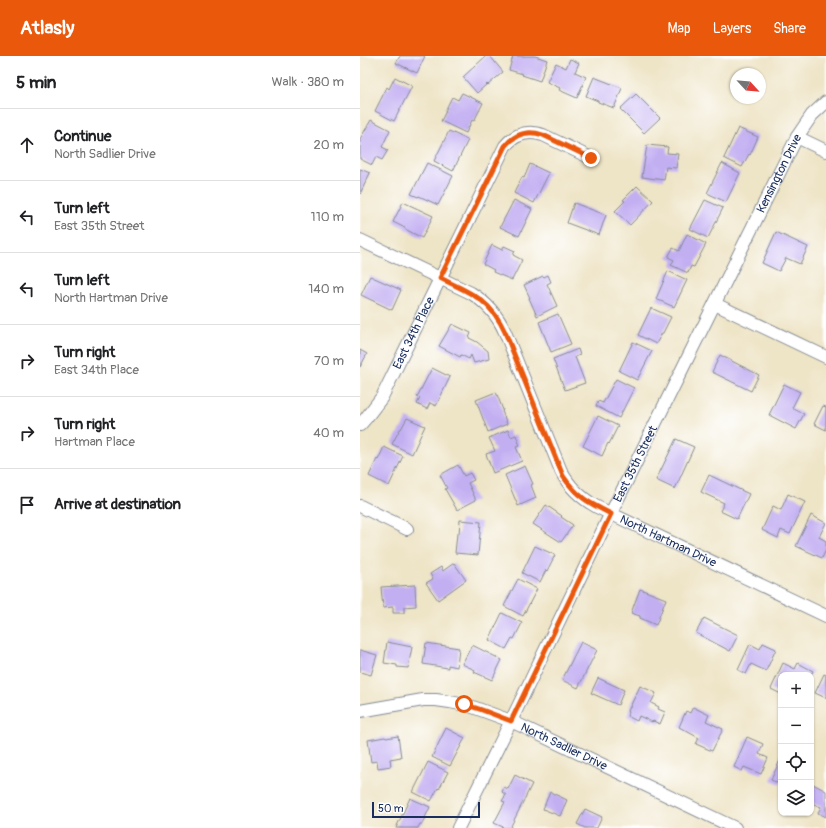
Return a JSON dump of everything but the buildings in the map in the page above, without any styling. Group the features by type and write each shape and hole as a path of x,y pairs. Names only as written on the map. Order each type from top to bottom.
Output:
{"street":[{"name":"Kensington Drive","path":"740,250 796,137 812,114 826,102"},
{"name":"East 34th Place","path":"360,425 382,397 505,146 512,139 531,132 543,135 591,158"},
{"path":"796,137 826,151"},
{"name":"North Hartman Drive","path":"360,240 476,296 487,305 505,332 563,476 582,498 611,514 826,616"},
{"name":"East 35th Street","path":"458,828 715,304 740,250"},
{"path":"715,304 826,357"},
{"path":"360,506 407,529"},
{"name":"North Sadlier Drive","path":"360,711 416,701 436,700 470,706 511,721 735,828"}],"route":[{"path":"464,704 511,721 611,514 582,498 563,476 505,332 492,311 476,296 440,278 508,142 517,136 526,133 537,133 591,158"}]}
